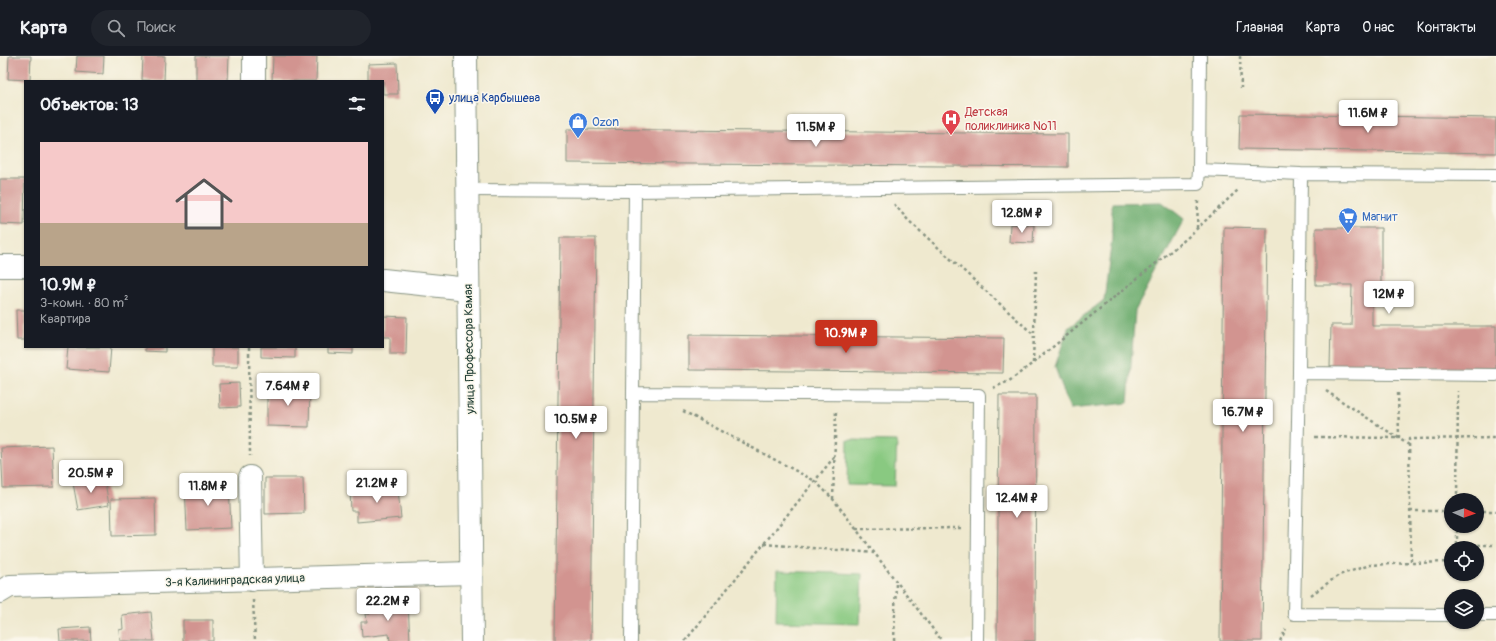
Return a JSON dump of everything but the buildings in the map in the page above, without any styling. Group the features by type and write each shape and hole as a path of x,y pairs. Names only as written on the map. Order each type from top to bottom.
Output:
{"street":[{"path":"254,56 254,80"},
{"name":"улица Профессора Камая","path":"466,56 472,641"},
{"path":"0,266 24,266"},
{"path":"384,280 468,289"},
{"path":"250,477 252,580"},
{"name":"3-я Калининградская улица","path":"0,592 10,586 471,573"}],"lane":[{"path":"467,190 635,191 1198,184 1200,56"},
{"path":"1199,170 1301,174 1496,175"},
{"path":"1301,174 1294,614 1444,615"},
{"path":"631,641 635,191"},
{"path":"1299,373 1496,375"},
{"path":"633,392 978,395 977,641"},
{"path":"1484,615 1496,615"}],"path":[{"path":"1240,56 1241,88"},
{"path":"978,395 1009,381 1033,363 1197,229 1256,172"},
{"path":"1197,229 1198,184"},
{"path":"880,188 908,220 1034,335"},
{"path":"1033,363 1036,271"},
{"path":"249,348 250,477"},
{"path":"1299,373 1409,445"},
{"path":"1397,374 1399,438"},
{"path":"1457,493 1458,375"},
{"path":"833,499 837,394"},
{"path":"683,411 815,481 833,499 942,641"},
{"path":"1298,437 1399,438"},
{"path":"1411,563 1409,439 1496,438"},
{"path":"685,641 835,456"},
{"path":"1410,511 1444,511"},
{"path":"1484,511 1496,511"},
{"path":"856,529 978,528"},
{"path":"764,544 875,553"},
{"path":"1484,546 1496,545"},
{"path":"1294,614 1311,595 1339,575 1370,565 1444,562"},
{"path":"252,580 255,641"},
{"path":"894,641 896,581"}],"green space":[{"path":"1162,202 1184,219 1135,311 1128,403 1070,409 1055,367 1068,328 1104,300 1112,239 1112,203"},
{"path":"848,440 897,441 895,486 847,485"},
{"path":"777,571 862,574 860,624 776,622"}],"place":[{"name":"улица Карбышева","path":"435,115"},
{"name":"Детская поликлиника №11","path":"951,136"},
{"name":"Ozon","path":"578,139"},
{"name":"Магнит","path":"1348,234"}]}
